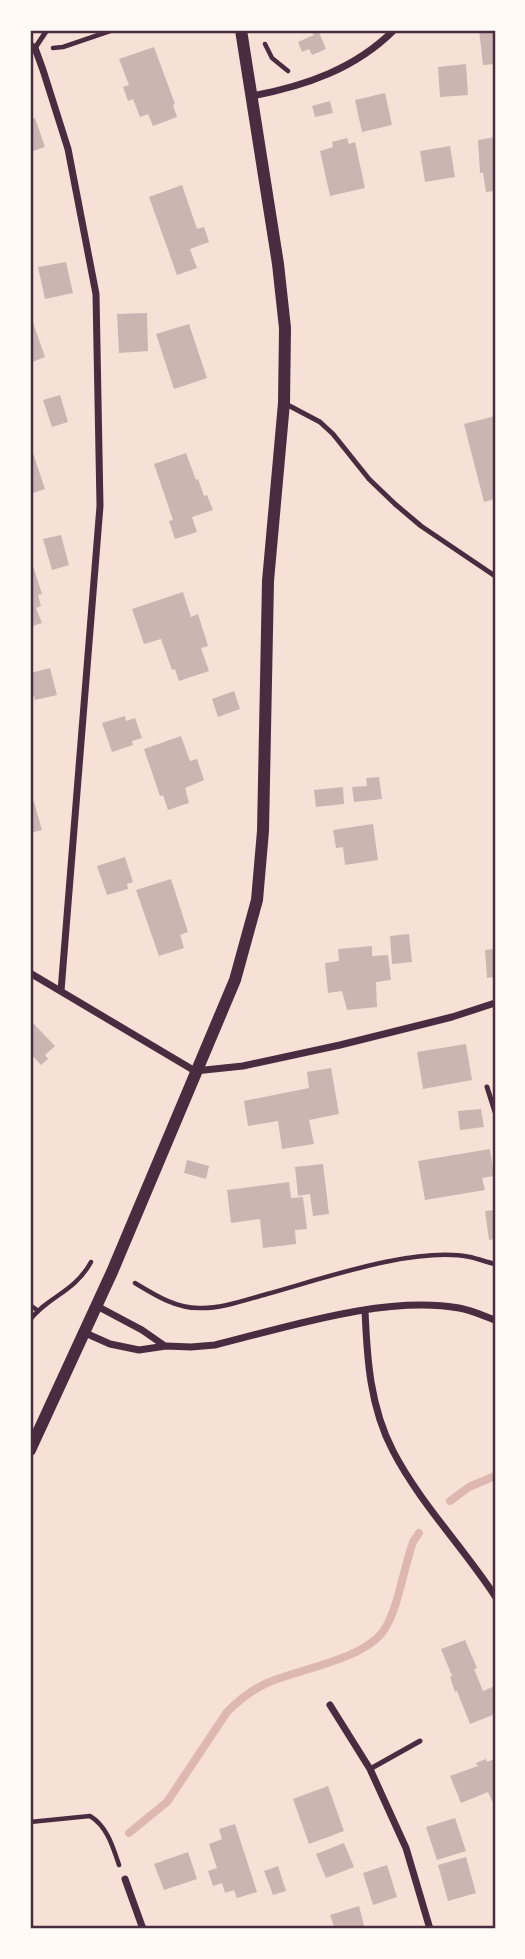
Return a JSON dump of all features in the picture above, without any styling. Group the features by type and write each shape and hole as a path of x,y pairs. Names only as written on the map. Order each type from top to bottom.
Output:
{"street":[{"path":"30,1450 111,1272 235,980 257,900 263,831 268,581 284,403 285,328 278,264 241,30"},
{"path":"252,96 310,83 337,70 383,41 394,30"},
{"path":"32,47 68,149 96,294 100,506 61,991"},
{"path":"30,973 195,1072 243,1066 340,1045 452,1017 495,1003"},
{"path":"95,1305 166,1346"},
{"path":"83,1332 110,1344 139,1350 166,1346 215,1345 365,1310 428,1306 461,1308 495,1321"},
{"path":"365,1310 371,1382 392,1450 405,1473 475,1565 495,1596"},
{"path":"330,1705 370,1769 406,1848 430,1929"},
{"path":"125,1879 143,1929"}],"lane":[{"path":"32,47 47,30"},
{"path":"284,403 320,422 369,479 421,526 495,576"},
{"path":"487,1087 495,1112"},
{"path":"370,1769 420,1741"}],"path":[{"path":"32,47 63,47 114,30"},
{"path":"262,40 272,58 288,71 287,89"},
{"path":"135,1283 162,1300 198,1308 247,1300 372,1265 404,1259 447,1255 469,1257 495,1265"},
{"path":"30,1320 37,1310 78,1282 91,1262"},
{"path":"30,1305 37,1310"},
{"path":"30,1822 82,1816 97,1821 112,1846 125,1879"}],"building":[{"path":"318,30 326,49 312,55 309,49 302,52 298,42 314,35 312,32"},
{"path":"479,30 495,30 495,64 483,65"},
{"path":"154,47 175,104 173,105 177,117 153,126 148,114 140,117 133,99 128,101 123,87 129,85 119,59"},
{"path":"466,64 468,95 440,97 438,67"},
{"path":"385,93 392,125 362,132 355,100"},
{"path":"330,101 333,113 315,117 312,106"},
{"path":"35,118 45,147 30,152 30,120"},
{"path":"495,137 495,191 486,192 483,173 480,173 478,140"},
{"path":"347,138 349,144 355,142 365,188 330,196 320,151 333,147 332,142"},
{"path":"450,146 455,177 425,182 420,151"},
{"path":"182,185 197,229 204,227 209,242 190,249 197,268 177,275 149,197"},
{"path":"66,262 73,293 45,299 38,267"},
{"path":"147,313 148,351 119,353 117,314"},
{"path":"30,314 45,357 30,363"},
{"path":"189,324 207,378 174,389 156,334"},
{"path":"60,395 68,422 52,427 43,400"},
{"path":"495,416 495,499 484,502 464,424"},
{"path":"30,444 45,489 30,494"},
{"path":"186,453 196,480 198,479 213,510 192,517 197,532 175,539 169,521 173,520 154,464"},
{"path":"61,535 69,565 52,570 43,539"},
{"path":"32,563 42,594 38,595 41,606 36,608 42,623 30,627 30,564"},
{"path":"183,592 191,617 198,614 208,646 201,648 209,671 179,681 175,669 172,670 161,639 144,644 132,609"},
{"path":"50,668 57,695 35,700 34,696 30,697 30,673"},
{"path":"234,691 240,709 218,717 212,699"},
{"path":"125,716 126,721 135,718 142,738 132,741 133,745 112,752 102,723"},
{"path":"181,736 190,761 197,759 204,780 185,788 189,803 168,810 163,795 160,796 144,749"},
{"path":"379,777 382,799 354,802 352,787 367,786 366,778"},
{"path":"343,787 344,804 316,807 314,790"},
{"path":"34,802 42,830 30,833 30,803"},
{"path":"373,824 378,860 345,865 343,847 336,848 333,830"},
{"path":"125,857 133,882 127,884 128,889 107,895 97,866"},
{"path":"171,879 188,932 180,935 184,948 159,956 136,890"},
{"path":"409,934 412,962 392,964 390,936"},
{"path":"372,946 372,956 388,955 391,980 376,982 377,1007 347,1010 342,991 328,993 325,963 339,961 338,949"},
{"path":"495,949 495,977 487,978 485,950"},
{"path":"30,1020 55,1046 45,1055 48,1059 41,1065 30,1053"},
{"path":"466,1044 472,1080 423,1089 417,1052"},
{"path":"331,1068 339,1114 309,1120 314,1144 282,1149 278,1121 248,1126 244,1101 309,1088 307,1072"},
{"path":"481,1109 484,1127 460,1130 458,1111"},
{"path":"490,1149 494,1176 482,1178 485,1190 425,1200 418,1161"},
{"path":"187,1160 209,1166 206,1179 184,1173"},
{"path":"323,1164 329,1214 313,1216 310,1194 298,1196 295,1167"},
{"path":"289,1182 291,1198 303,1197 307,1229 295,1230 296,1244 263,1248 260,1219 231,1223 227,1190"},
{"path":"495,1210 495,1239 489,1240 485,1211"},
{"path":"465,1640 483,1691 495,1686 495,1714 470,1724 457,1691 455,1692 450,1677 452,1676 441,1649"},
{"path":"486,1759 487,1762 495,1759 495,1800 492,1801 488,1792 461,1803 450,1776 478,1766 476,1763"},
{"path":"328,1786 344,1831 309,1844 293,1799"},
{"path":"455,1818 466,1851 437,1860 426,1827"},
{"path":"235,1824 257,1892 237,1898 234,1890 225,1893 222,1883 213,1886 208,1871 217,1868 209,1844 222,1839 219,1829"},
{"path":"344,1843 354,1867 326,1878 316,1854"},
{"path":"188,1852 197,1879 164,1890 154,1864"},
{"path":"466,1857 476,1893 448,1901 438,1865"},
{"path":"387,1865 397,1897 373,1905 363,1873"},
{"path":"278,1866 286,1891 273,1895 264,1871"},
{"path":"359,1906 365,1929 335,1929 330,1915"}],"waterway":[{"path":"450,1501 469,1487 495,1476"},
{"path":"129,1833 167,1802 227,1712 246,1696 267,1683 346,1656 375,1640 389,1621 413,1542 419,1533"}]}
